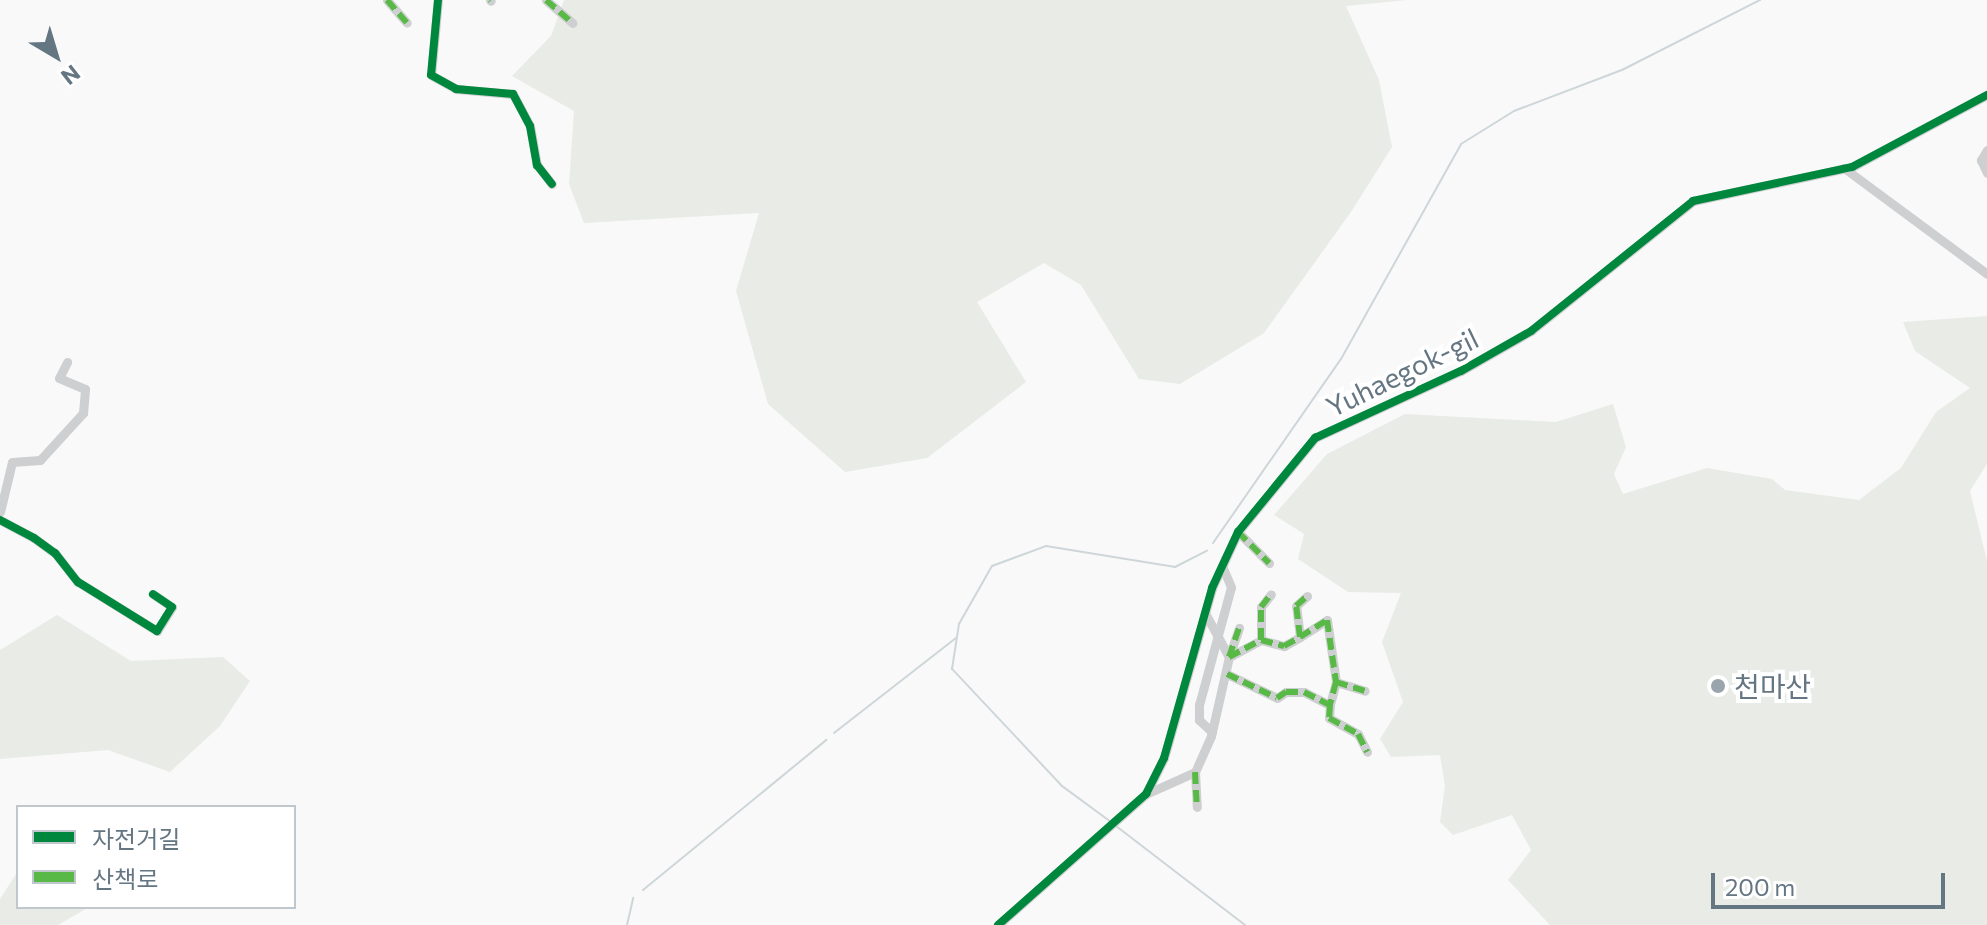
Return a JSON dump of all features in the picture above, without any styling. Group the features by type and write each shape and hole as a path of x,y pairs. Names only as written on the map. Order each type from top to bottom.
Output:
{"street":[{"path":"387,0 407,23"},
{"path":"546,0 572,23"},
{"path":"441,1 431,75 456,89 513,94 530,126 537,165 552,184"},
{"name":"Yuhaegok-gil","path":"998,925 1100,840 1146,794 1164,758 1205,613 1238,532 1315,438 1461,371 1531,331 1693,201 1719,191 1844,168 1987,95"},
{"path":"1987,150 1981,160 1987,173"},
{"path":"1844,168 1987,274"},
{"path":"0,512 12,462 40,460 83,413 85,389 59,378 67,362"},
{"path":"0,520 55,553 78,582 157,631 172,607 153,594"},
{"path":"1238,532 1269,563"},
{"path":"1212,732 1199,720 1199,705 1215,635 1231,587 1222,566"},
{"path":"1261,640 1261,607 1271,594"},
{"path":"1300,637 1296,606 1307,596"},
{"path":"1205,613 1229,657"},
{"path":"1229,657 1261,640 1284,646 1327,620 1336,682 1329,718 1350,727 1367,752"},
{"path":"1197,807 1195,772 1212,732 1239,628"},
{"path":"1227,674 1277,698 1286,692 1304,692 1330,705"},
{"path":"1336,682 1365,691"},
{"path":"1146,794 1195,772"}],"shaded area":[{"path":"564,0 1407,0 1346,6 1379,80 1392,147 1351,212 1264,333 1180,384 1139,379 1081,285 1044,263 977,302 1026,382 927,458 845,472 768,404 736,291 759,213 584,223 569,184 574,111 512,76 551,36"},
{"path":"1987,316 1987,464 1970,491 1987,561 1987,925 1550,925 1508,880 1531,850 1512,815 1453,835 1440,822 1445,786 1440,755 1391,757 1380,739 1403,702 1382,642 1401,593 1348,592 1298,559 1304,534 1274,515 1327,454 1405,414 1556,422 1613,404 1626,447 1614,474 1623,494 1707,468 1772,479 1785,490 1859,500 1901,468 1936,412 1970,388 1915,351 1903,322"},
{"path":"57,615 131,661 223,657 250,681 220,726 170,772 108,750 0,759 0,650"},
{"path":"16,874 16,909 86,909 58,925 0,925 0,899"}],"waterway":[{"path":"1213,543 1341,359 1461,144 1514,111 1622,70 1760,0"},
{"path":"1111,822 1062,786 952,669 959,624 992,566 1046,546 1175,567 1207,551"},
{"path":"834,733 956,638"},
{"path":"643,890 826,740"},
{"path":"1116,826 1245,925"},
{"path":"627,925 633,898"}],"marked path":[{"path":"387,0 407,23"},
{"path":"546,0 572,23"},
{"path":"1238,532 1269,563"},
{"path":"1229,657 1261,640 1261,607 1271,594"},
{"path":"1261,640 1284,646 1300,637 1296,606 1307,596"},
{"path":"1300,637 1327,620 1336,682 1330,705"},
{"path":"1229,657 1239,628"},
{"path":"1227,674 1277,698 1286,692 1304,692 1330,705 1329,718 1358,734 1367,752"},
{"path":"1336,682 1365,691"},
{"path":"1195,772 1197,807"}],"cycle path":[{"path":"438,0 431,75 456,89 513,94 530,126 537,165 552,184"},
{"path":"998,925 1146,794 1164,758 1212,588 1238,532 1315,438 1461,371 1531,331 1693,201 1852,167 1987,95"},
{"path":"0,520 55,553 78,582 157,631 172,607 153,594"}],"place":[{"name":"천마산","path":"1718,686"}]}
